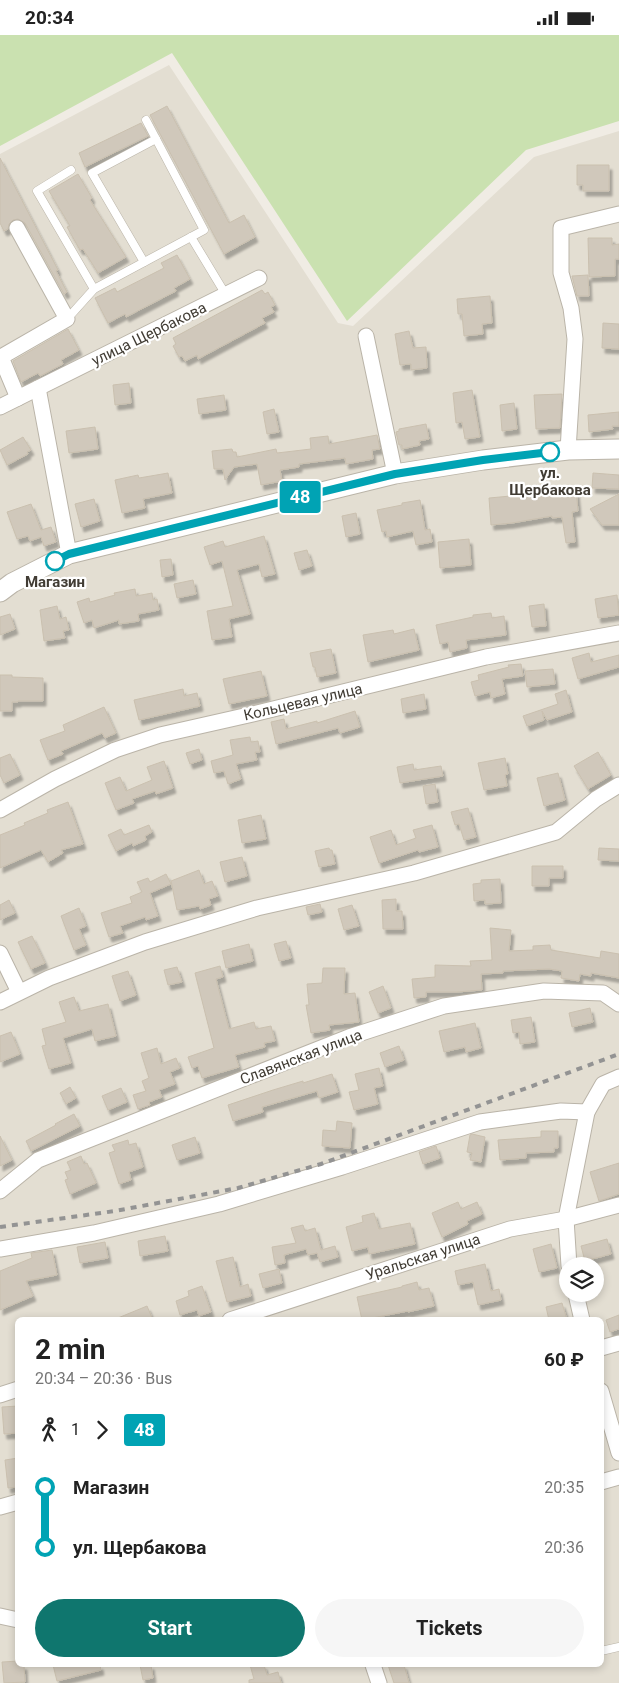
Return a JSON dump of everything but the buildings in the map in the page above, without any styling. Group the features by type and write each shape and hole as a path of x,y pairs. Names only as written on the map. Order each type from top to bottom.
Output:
{"street":[{"path":"568,450 575,339 571,308 561,273 561,228 619,214"},
{"path":"17,228 67,319 1,357 18,398"},
{"name":"улица Щербакова","path":"0,407 259,278"},
{"path":"366,336 395,474"},
{"path":"38,388 69,554"},
{"path":"0,591 69,554 395,474 483,460 568,450 619,449"},
{"name":"Кольцевая улица","path":"0,810 55,779 115,750 160,735 486,657 619,633"},
{"path":"0,1002 48,978 136,945 257,908 414,873 556,831 596,799 619,785"},
{"path":"0,953 19,992"},
{"name":"Славянская улица","path":"0,1191 38,1160 349,1037 444,1006 544,991 603,993 619,1004"},
{"path":"568,1257 566,1219 587,1112 603,1084 619,1077"},
{"path":"0,1249 94,1233 219,1204 342,1167 480,1122 561,1111 587,1112"},
{"name":"Уральская улица","path":"239,1317 510,1229 566,1219 619,1205"},
{"path":"578,1302 581,1317"},
{"path":"604,1347 619,1343"},
{"path":"0,1395 15,1390"},
{"path":"604,1401 619,1453"},
{"path":"604,1481 619,1477"},
{"path":"0,1507 15,1503"},
{"path":"0,1616 15,1619"},
{"path":"374,1667 379,1683"}],"lane":[{"path":"67,319 94,289 204,230 146,120"},
{"path":"144,262 92,173 156,139"},
{"path":"71,170 37,191 94,289"},
{"path":"191,237 226,295"},
{"path":"604,1650 619,1647"}],"shaded area":[{"path":"169,65 338,323 353,326 534,157 619,131 619,1683 0,1683 0,154"}],"green space":[{"path":"0,35 619,35 619,121 526,150 347,321 172,53 0,146"}],"railway":[{"path":"0,1227 115,1211 238,1188 321,1164 619,1054"}],"bus line":[{"name":"48","path":"55,561 69,554 395,474 550,452"}],"place":[{"name":"ул. Щербакова","path":"550,452"},
{"name":"Магазин","path":"55,561"}]}
